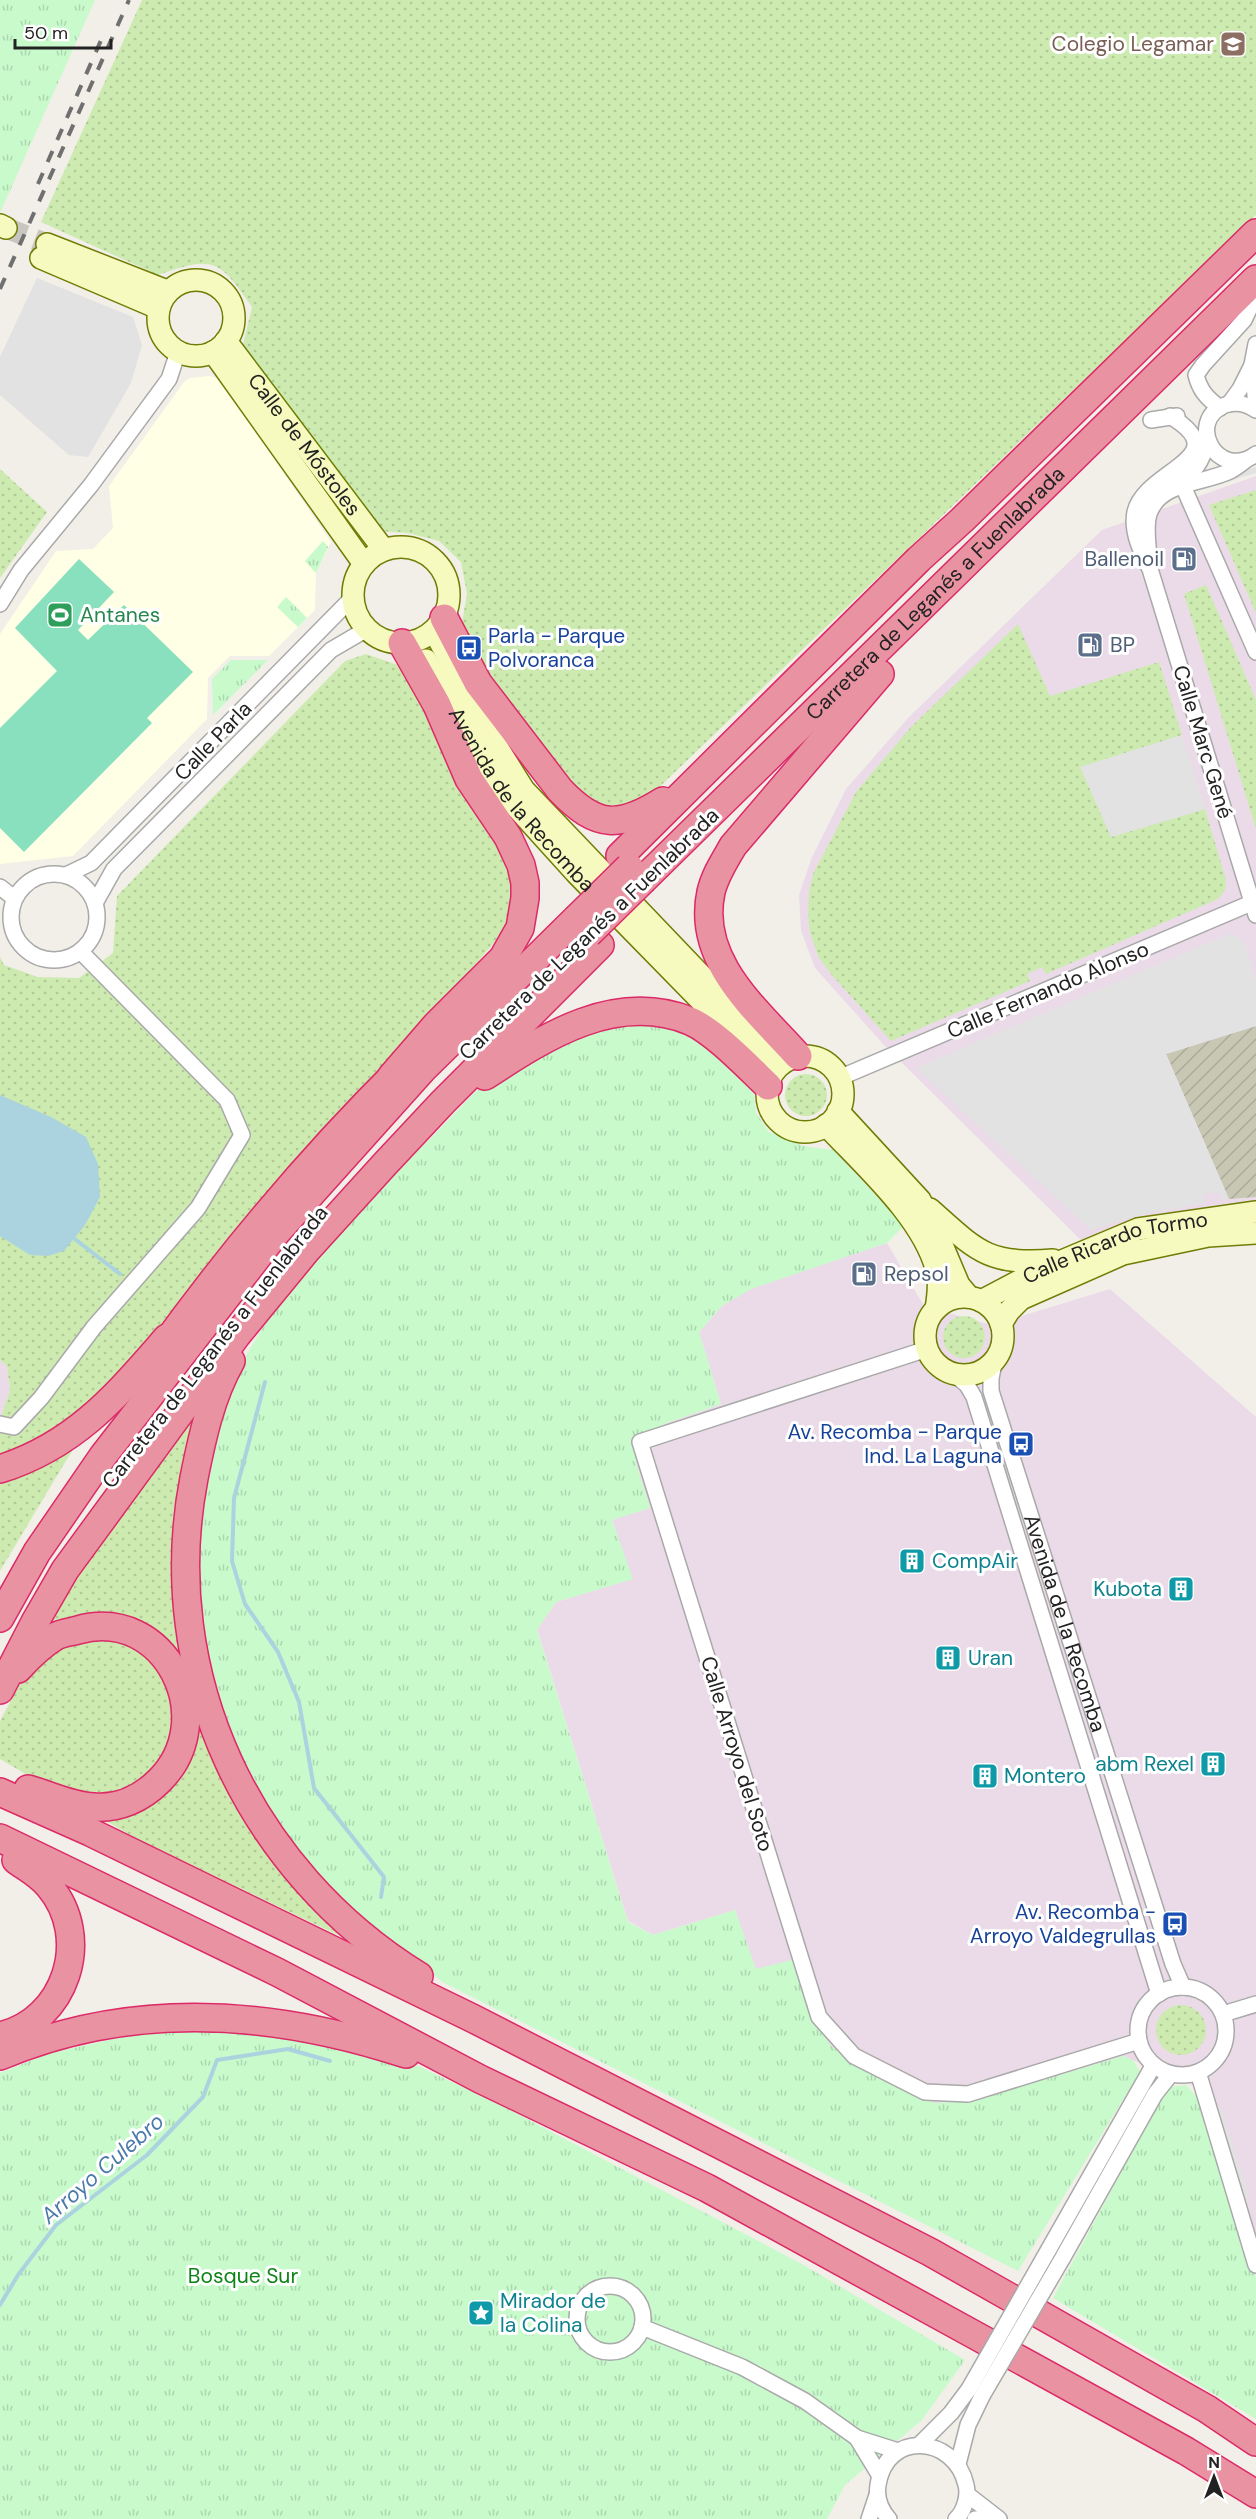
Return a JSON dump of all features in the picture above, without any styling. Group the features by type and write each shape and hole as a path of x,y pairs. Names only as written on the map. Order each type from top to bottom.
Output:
{"highway":[{"path":"439,625 478,683 573,804 593,815 615,821 628,819 664,800 878,591 919,559 962,520 1256,233"},
{"name":"Carretera de Leganés a Fuenlabrada","path":"637,874 1256,252"},
{"name":"Carretera de Leganés a Fuenlabrada","path":"0,1618 37,1552 103,1456 276,1233 424,1068 584,925 1256,279"},
{"path":"637,874 880,674 996,561 1256,295"},
{"path":"377,1092 584,925 637,874 919,559"},
{"path":"0,1591 62,1490 180,1324 245,1241 436,1025 503,958 520,928 525,898 521,865 508,837 470,779 408,642"},
{"path":"781,1069 720,961 712,938 709,912 711,892 733,846 880,674"},
{"path":"0,1690 65,1570 237,1335 306,1251 443,1101 584,925"},
{"name":"Carretera de Leganés a Fuenlabrada","path":"0,1655 25,1608 89,1508 161,1410 289,1247 432,1087 584,925"},
{"path":"384,1165 422,1139 477,1081 515,1056 580,1022 599,1015 634,1010 655,1011 692,1022 726,1048 781,1069"},
{"path":"306,1251 242,1342 225,1371 210,1413 188,1508 185,1554 186,1604 191,1644 216,1734 231,1768 249,1803 310,1889 344,1922 383,1954 466,2004 472,2018"},
{"path":"0,1469 43,1451 98,1414 180,1324"},
{"path":"0,1695 19,1668 37,1650 58,1635 90,1626 132,1633 154,1646 164,1655 181,1685 186,1706 184,1738 174,1762 153,1788 134,1799 111,1807 94,1807 5,1785"},
{"path":"5,1785 90,1832 472,2018 930,2252 1207,2409 1256,2442"},
{"path":"0,1838 115,1896 277,1972 480,2079 717,2194 1186,2451 1256,2494"},
{"path":"0,1848 115,1896"},
{"path":"0,1848 49,1886 68,1920 72,1947 65,1982 44,2013 18,2031 0,2036"},
{"path":"0,2056 58,2037 108,2025 160,2019 224,2018 289,2024 354,2037 480,2079"}],"street":[{"path":"44,251 163,300"},
{"path":"190,279 203,280 216,284 225,293 232,304 234,317 232,330 219,347 202,356 189,356 178,352 160,333 157,321 163,300 178,284 190,279"},
{"path":"1256,295 1244,320 1196,375 1200,389 1208,400 1224,406 1248,405 1256,410"},
{"name":"Calle de Móstoles","path":"219,347 384,549"},
{"name":"Calle de Móstoles","path":"219,347 364,564"},
{"path":"0,604 21,570 91,485 170,379 178,352"},
{"path":"1138,542 1143,513 1154,496 1202,463 1213,414 1240,389 1254,357"},
{"path":"1254,357 1256,405"},
{"path":"1150,568 1134,530 1134,513 1139,500 1160,478 1182,465 1191,456 1194,448 1194,435 1187,426 1170,416"},
{"path":"1151,420 1184,416 1207,436 1218,456 1226,460 1253,456"},
{"path":"1150,568 1147,531 1149,513 1157,501 1166,492 1229,472 1253,456"},
{"path":"1184,486 1256,652"},
{"path":"398,546 427,553 446,575 450,590 449,605 439,625 408,642 377,637 367,629 355,608 353,597 358,574 364,564 384,549 398,546"},
{"name":"Calle Marc Gené","path":"1150,568 1255,906"},
{"name":"Calle Parla","path":"66,875 91,863 353,597"},
{"name":"Avenida de la Recomba","path":"439,625 494,742 524,790 781,1069"},
{"name":"Calle Parla","path":"95,903 114,868 331,650 367,629"},
{"name":"Avenida de la Recomba","path":"408,642 450,698 478,751 509,799 576,873 781,1069"},
{"path":"51,874 66,875 84,886 95,903 98,917 96,930 90,942 81,952 68,959 53,961 39,958 26,951 16,940 11,927 10,912 14,898 36,877 51,874"},
{"path":"0,887 14,898"},
{"name":"Calle Fernando Alonso","path":"839,1078 1255,906"},
{"path":"0,1424 14,1427 41,1398 94,1327 198,1208 242,1135 228,1100 81,952"},
{"path":"810,1056 822,1060 839,1078 843,1095 832,1118 814,1130 802,1131 784,1125 771,1111 767,1099 781,1069 810,1056"},
{"path":"832,1118 971,1246 991,1256 1013,1261 1068,1258"},
{"path":"832,1118 911,1217 937,1272 939,1291 936,1309 926,1328 927,1349 938,1364 954,1374 966,1375 978,1372 995,1359 1001,1348 1003,1336 1001,1324 990,1307 975,1299 959,1285 938,1233 920,1200"},
{"name":"Calle Ricardo Tormo","path":"975,1299 1138,1229 1256,1212"},
{"name":"Calle Ricardo Tormo","path":"1001,1324 1009,1311 1021,1299 1123,1254 1208,1236 1256,1233"},
{"path":"936,1309 946,1302 975,1299"},
{"name":"Calle Arroyo del Soto","path":"927,1349 640,1442 819,2018 854,2056 925,2092 968,2094 1139,2041"},
{"name":"Avenida de la Recomba","path":"995,1359 991,1378 992,1391 1173,1964 1183,1987"},
{"name":"Avenida de la Recomba","path":"954,1374 967,1385 974,1397 1159,1994"},
{"path":"1183,1987 1205,1993 1223,2014 1226,2025 1222,2050 1213,2062 1198,2072 1190,2075 1171,2074 1153,2066 1143,2052 1138,2028 1141,2015 1159,1994 1168,1989 1183,1987"},
{"path":"1223,2014 1256,2004"},
{"path":"958,2464 975,2393 1049,2249 1153,2066"},
{"path":"1198,2072 1256,2265"},
{"path":"919,2445 951,2412 975,2393 1062,2259 1155,2094 1171,2074"},
{"path":"602,2287 618,2287 637,2300 643,2314 642,2327 638,2337 626,2348 619,2352 602,2352 582,2339 576,2324 576,2316 587,2294 602,2287"},
{"path":"642,2327 742,2367 805,2401 856,2438 898,2451"},
{"path":"856,2438 880,2476"},
{"path":"868,2519 877,2495 880,2476 887,2461 898,2451 919,2445 942,2450 958,2464 968,2495 997,2518"},
{"path":"877,2495 882,2512 889,2519"},
{"path":"956,2519 968,2495"},
{"path":"975,2519 997,2518"}],"shaded area":[{"path":"37,278 133,317 142,345 131,383 88,457 69,455 0,395 0,357"},
{"name":"Antanes","path":"209,376 217,378 222,383 331,542 316,573 315,610 269,656 230,656 208,678 207,719 73,856 0,864 0,634 56,551 93,549 113,528 109,486 184,382 190,378"},
{"path":"1256,467 1256,473 1203,489 1201,483"},
{"path":"1256,476 1256,1223 1142,1238 1096,1255 883,1044 815,968 801,931 799,895 812,857 846,789 909,717 1102,530"},
{"path":"1182,735 1205,809 1111,837 1080,767"},
{"path":"1229,934 1237,936 1245,944 1256,979 1256,1026 1166,1054 1229,1199 1221,1200 1220,1193 1203,1194 1204,1203 1140,1215 1091,1230 916,1068"},
{"path":"1256,1026 1256,1197 1229,1199 1166,1054"},
{"path":"887,1243 924,1306 992,1325 1110,1289 1256,1417 1256,2236 1212,2093 1123,2056 973,2101 934,2103 889,2084 830,2045 815,2023 756,1970 735,1910 653,1935 628,1921 537,1629 556,1602 632,1579 612,1519 650,1508 636,1463 640,1442 664,1424 721,1404 699,1332 722,1306 750,1289"},
{"path":"0,1360 7,1366 10,1390 0,1420"},
{"path":"1220,2105 1249,2196 1243,2198 1214,2107"}],"green space":[{"path":"0,0 95,0 0,213"},
{"path":"142,0 1256,0 1256,215 650,796 619,812 590,803 564,779 504,705 461,628 467,594 461,562 439,541 408,533 379,531 253,362 243,345 252,307 231,279 214,265 204,264 192,265 158,275 41,222"},
{"path":"0,469 47,512 0,578"},
{"path":"1256,490 1256,613 1209,505"},
{"path":"323,541 328,547 316,573 305,561"},
{"path":"79,559 114,592 78,630 88,640 124,605 193,672 147,718 152,723 24,852 0,828 0,728 57,671 15,628"},
{"path":"1206,585 1256,700 1256,829 1184,594"},
{"path":"286,597 307,618 298,627 277,607"},
{"path":"1018,624 1050,696 1159,662 1182,735 1081,767 1111,837 1205,809 1226,880 1225,890 1218,899 1046,974 1042,967 1027,974 1030,981 891,1041 819,958 810,933 808,914 813,874 856,792 911,727"},
{"path":"366,654 401,666 495,841 516,888 506,929 132,1360 67,1459 0,1571 0,1420 10,1390 7,1366 0,1360 0,957 4,965 38,977 79,978 113,953 117,896 345,661"},
{"path":"231,660 268,660 213,715 212,679"},
{"path":"621,1016 689,1029 753,1090 756,1113 769,1132 803,1146 833,1150 904,1226 887,1243 751,1289 722,1306 699,1332 721,1404 664,1424 640,1442 636,1463 650,1508 612,1520 633,1579 556,1602 537,1630 628,1922 653,1935 735,1910 756,1969 792,1960 815,2023 830,2045 889,2084 934,2103 973,2101 1123,2056 1133,2060 1140,2072 1018,2271 444,1983 329,1897 265,1813 224,1726 198,1637 195,1557 208,1461 226,1389 262,1329 304,1269 371,1193 430,1139 475,1092 511,1067"},
{"path":"806,1074 821,1080 827,1095 821,1110 806,1116 791,1110 785,1095 791,1080"},
{"path":"964,1316 979,1322 985,1337 979,1352 964,1358 949,1352 943,1337 949,1322"},
{"path":"215,1379 182,1461 171,1577 216,1763 338,1935 137,1839 0,1759 0,1721 88,1555"},
{"path":"1181,2005 1199,2012 1206,2030 1199,2048 1181,2055 1163,2048 1156,2030 1163,2012"},
{"name":"Bosque Sur","path":"155,2030 258,2033 319,2040 410,2062 512,2111 800,2263 965,2360 922,2420 845,2485 827,2519 0,2519 0,2073 50,2053"},
{"path":"1186,2085 1197,2097 1256,2278 1256,2419 1053,2298 1161,2099 1170,2087"}],"water":[{"path":"0,1095 51,1117 86,1137 98,1164 100,1197 85,1225 64,1251 48,1256 30,1255 0,1236"}],"waterway":[{"name":"Arroyo Culebro","path":"71,1236 120,1274"},
{"name":"Arroyo Culebro","path":"265,1382 234,1498 232,1561 245,1604 278,1652 299,1702 314,1788 384,1877 381,1897"},
{"name":"Arroyo Culebro","path":"0,2305 18,2275 56,2225 147,2155 203,2097 217,2060 288,2049 330,2061"}],"tunnel":[{"path":"6,228 47,244"}],"railway":[{"path":"0,289 129,0"},
{"path":"38,184 102,38"}],"place":[{"name":"Colegio Legamar","path":"1233,44"},
{"name":"Ballenoil","path":"1184,559"},
{"name":"Antanes","path":"60,615"},
{"name":"BP","path":"1090,645"},
{"name":"Parla - Parque Polvoranca","path":"469,648"},
{"name":"Repsol","path":"864,1274"},
{"name":"Av. Recomba - Parque Ind. La Laguna","path":"1021,1444"},
{"name":"CompAir","path":"912,1561"},
{"name":"Kubota","path":"1181,1589"},
{"name":"Uran","path":"948,1658"},
{"name":"abm Rexel","path":"1213,1764"},
{"name":"Montero","path":"985,1776"},
{"name":"Av. Recomba - Arroyo Valdegrullas","path":"1175,1924"},
{"name":"Mirador de la Colina","path":"481,2313"}]}
